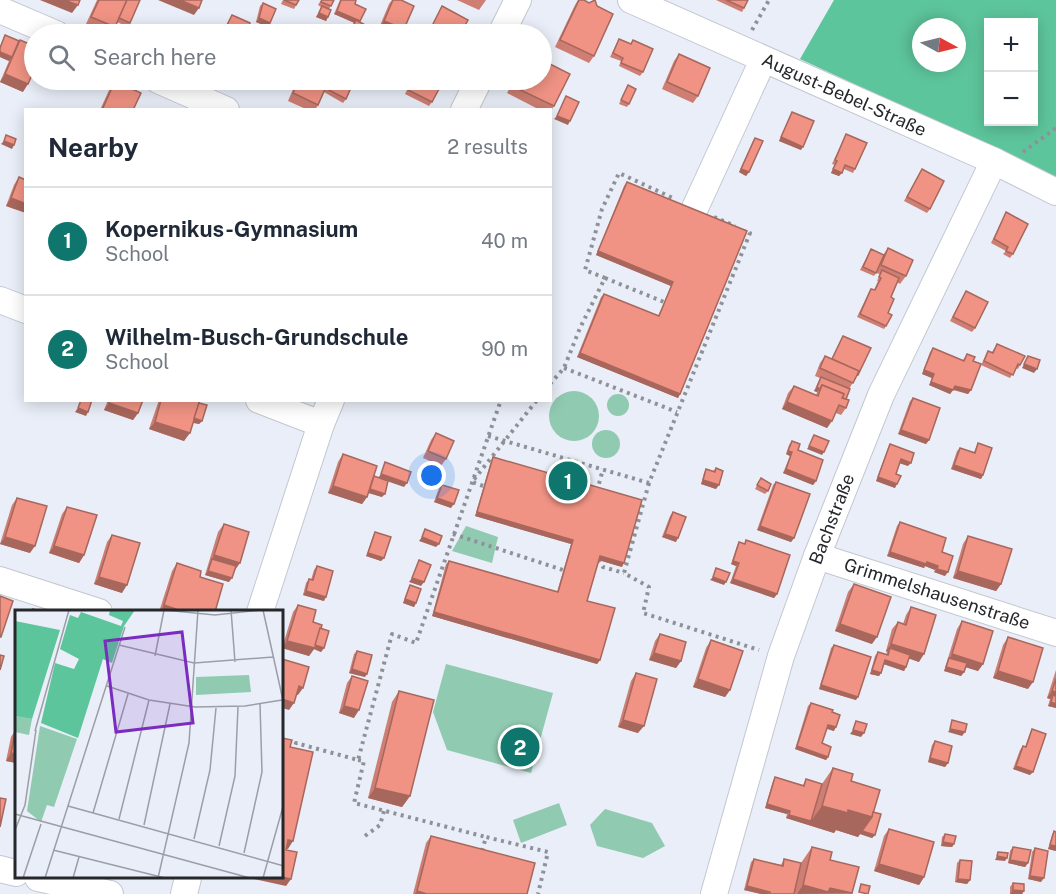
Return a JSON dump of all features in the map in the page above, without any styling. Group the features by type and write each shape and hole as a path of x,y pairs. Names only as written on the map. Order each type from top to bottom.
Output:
{"street":[{"path":"506,24 518,0"},
{"name":"August-Bebel-Straße","path":"631,0 999,164 1056,192"},
{"path":"0,10 33,24"},
{"path":"694,208 763,60"},
{"path":"181,90 221,108"},
{"path":"465,108 473,90"},
{"name":"Bachstraße","path":"714,894 781,656 817,556 881,395 999,164"},
{"path":"0,300 24,309"},
{"path":"264,402 321,424"},
{"path":"261,610 330,402"},
{"name":"Grimmelshausenstraße","path":"817,556 1056,633"},
{"path":"0,580 93,610"},
{"path":"0,869 15,873"},
{"path":"42,879 110,894"},
{"path":"184,894 188,879"}],"path":[{"path":"738,49 757,23 769,0"},
{"path":"999,164 1056,128"},
{"path":"624,573 649,483 750,233 619,173 602,209 585,270 664,302"},
{"path":"552,382 564,368 579,328 605,278"},
{"path":"564,368 677,412"},
{"path":"358,760 392,634 416,643 500,402"},
{"path":"472,482 535,402"},
{"path":"488,436 649,483"},
{"path":"597,492 603,469"},
{"path":"472,482 483,486"},
{"path":"453,534 563,570"},
{"path":"597,560 603,567 624,573 649,587 643,613 781,656"},
{"path":"293,756 296,744 364,761 354,803 548,852 538,894"},
{"path":"365,836 380,825 384,811"},
{"path":"481,857 486,837"}],"green space":[{"path":"834,0 1056,0 1056,177 800,59"},
{"path":"569,391 579,391 592,398 599,411 599,421 592,434 579,441 569,441 560,437 553,430 549,421 549,411 553,402 560,395"},
{"path":"618,394 626,397 629,405 626,413 618,416 610,413 607,405 610,397"},
{"path":"606,430 616,434 620,444 616,454 606,458 596,454 592,444 596,434"},
{"path":"466,526 498,537 492,563 452,551"},
{"path":"446,664 553,693 531,773 447,750 433,712"},
{"path":"559,803 567,825 521,843 513,820"},
{"path":"605,809 652,823 665,846 643,858 597,846 590,825"}],"building":[{"path":"64,0 80,0 78,5"},
{"path":"99,0 127,0 116,24 108,24 91,17"},
{"path":"127,0 140,0 130,23 119,18"},
{"path":"180,0 202,0 199,8"},
{"path":"284,0 299,0 296,5"},
{"path":"322,0 334,0 331,6 321,2"},
{"path":"341,0 356,0 355,4 366,9 360,21 337,11"},
{"path":"393,0 401,0 414,6 406,24 392,24 384,21"},
{"path":"579,0 589,3 595,0 597,6 613,14 594,56 560,40"},
{"path":"726,0 748,0 744,8"},
{"path":"263,3 276,9 270,23 259,18"},
{"path":"322,6 331,10 328,17 319,13"},
{"path":"442,6 468,20 466,24 433,24"},
{"path":"232,15 250,23 250,24 228,24"},
{"path":"5,35 19,41 12,57 0,52"},
{"path":"619,39 631,44 633,40 653,49 643,72 621,63 623,58 613,53"},
{"path":"20,40 24,42 24,82 5,74"},
{"path":"679,54 710,68 698,96 667,82"},
{"path":"552,65 570,74 554,106 520,90 552,90"},
{"path":"628,85 636,89 629,104 621,100"},
{"path":"111,90 134,90 141,93 134,108 103,108"},
{"path":"294,90 325,90 318,105 293,93"},
{"path":"329,90 350,90 346,99"},
{"path":"408,90 438,90 432,102"},
{"path":"566,96 579,102 570,121 557,116"},
{"path":"792,112 814,121 803,147 781,137"},
{"path":"846,134 867,143 855,169 845,165 842,173 833,169"},
{"path":"6,135 16,139 14,145 4,141"},
{"path":"755,138 763,141 749,172 741,169"},
{"path":"922,169 944,181 930,209 907,197"},
{"path":"19,177 24,179 24,203 11,198"},
{"path":"627,182 747,231 680,394 580,353 604,294 659,316 673,282 598,251"},
{"path":"1006,212 1028,224 1013,254 1006,251 1008,247 994,239"},
{"path":"888,248 913,260 906,276 881,265"},
{"path":"871,249 884,255 876,273 863,267"},
{"path":"882,270 899,278 891,297 894,299 888,313 892,315 886,326 860,314 871,289 875,290 881,278 879,277"},
{"path":"966,291 988,302 975,328 953,317"},
{"path":"843,336 871,348 858,375 859,371 832,359"},
{"path":"997,344 1025,356 1013,375 984,361 988,351 993,353"},
{"path":"933,348 964,361 967,354 975,357 973,361 981,364 971,390 955,386 953,390 931,382 934,374 924,370"},
{"path":"825,356 859,371 853,383 820,368"},
{"path":"1028,356 1040,360 1037,369 1024,364"},
{"path":"821,377 850,389 846,399 842,398 844,394 822,385 820,389 817,387"},
{"path":"822,385 844,394 842,398 849,400 846,408 839,405 832,421 787,402 794,386 818,396"},
{"path":"913,398 940,408 929,440 901,430"},
{"path":"80,402 91,402 88,412 78,408"},
{"path":"109,402 142,402 138,413"},
{"path":"160,402 199,402 190,433 155,422"},
{"path":"199,403 207,405 202,421 194,418"},
{"path":"436,433 454,441 446,459 428,451"},
{"path":"814,435 829,441 824,452 809,446"},
{"path":"792,441 800,444 798,450 823,460 816,481 786,469 792,452 788,451"},
{"path":"978,443 992,448 983,475 954,465 960,448 975,453"},
{"path":"890,444 914,453 911,463 901,459 896,474 901,476 897,484 878,477"},
{"path":"343,454 377,466 367,497 333,486"},
{"path":"493,457 642,500 624,563 600,556 587,601 615,608 600,660 434,612 449,561 558,592 573,540 477,512"},
{"path":"385,462 411,472 407,483 381,474"},
{"path":"716,468 723,471 719,485 703,480 706,469 715,472"},
{"path":"374,476 388,481 385,494 370,489"},
{"path":"761,478 771,484 768,491 757,485"},
{"path":"776,482 810,494 794,538 760,526"},
{"path":"442,485 459,490 454,504 437,498"},
{"path":"17,498 47,506 35,546 5,537"},
{"path":"67,507 97,515 84,555 54,546"},
{"path":"673,512 686,517 678,538 665,534"},
{"path":"900,522 946,538 942,552 953,556 948,572 937,569 938,566 927,562 926,564 890,552"},
{"path":"224,524 249,532 240,563 214,555"},
{"path":"425,529 442,536 439,544 422,537"},
{"path":"375,532 391,537 384,558 368,553"},
{"path":"112,535 140,543 127,585 99,577"},
{"path":"968,536 1012,549 1001,584 958,571"},
{"path":"746,540 790,555 777,594 733,579 739,563 733,561 739,542 745,544"},
{"path":"212,559 236,566 232,578 208,571"},
{"path":"419,560 431,565 424,582 412,578"},
{"path":"177,563 201,571 200,577 223,584 216,610 176,610 164,605"},
{"path":"317,566 333,571 326,597 306,591 309,579 313,580"},
{"path":"716,568 730,573 726,582 713,577"},
{"path":"854,584 891,597 877,637 840,624"},
{"path":"410,585 421,589 416,603 405,599"},
{"path":"0,596 13,601 1,637 0,637"},
{"path":"298,605 316,610 313,622 322,625 315,648 287,641"},
{"path":"911,607 936,615 924,654 891,644 898,622 906,625"},
{"path":"962,621 993,631 983,664 952,654"},
{"path":"320,628 329,631 324,648 315,645"},
{"path":"660,634 686,642 681,661 654,653"},
{"path":"1008,637 1043,648 1033,682 998,671"},
{"path":"711,640 743,651 730,690 698,679"},
{"path":"834,645 871,657 858,697 821,685"},
{"path":"890,648 910,655 906,667 885,660 881,673 872,670 878,652 888,655"},
{"path":"357,651 372,655 367,674 352,669"},
{"path":"0,655 4,656 0,670"},
{"path":"949,658 967,663 964,672 946,667"},
{"path":"284,660 309,667 303,688 299,686 294,703 284,700"},
{"path":"636,673 657,679 644,726 623,720"},
{"path":"352,676 368,681 359,710 344,706"},
{"path":"1056,679 1056,692 1052,691"},
{"path":"399,691 434,700 410,796 375,788"},
{"path":"1053,695 1056,696 1056,704 1051,702"},
{"path":"811,703 833,710 832,712 840,715 836,727 828,725 822,743 831,747 828,757 797,746"},
{"path":"952,720 967,724 965,732 950,729"},
{"path":"856,721 867,724 864,733 853,730"},
{"path":"1032,729 1046,734 1033,772 1016,766"},
{"path":"15,734 15,754 11,753"},
{"path":"284,738 292,740 290,747 313,752 293,841 288,840 286,850 297,852 291,879 284,877"},
{"path":"935,741 952,746 948,763 930,758"},
{"path":"833,768 853,774 851,781 880,790 872,817 822,806"},
{"path":"775,777 804,786 806,779 822,784 811,821 789,815 790,811 767,804"},
{"path":"0,798 6,799 0,827"},
{"path":"873,812 881,814 875,835 862,831"},
{"path":"889,829 934,842 924,877 879,864"},
{"path":"1054,831 1056,832 1056,846 1050,845"},
{"path":"945,834 956,836 954,844 943,842"},
{"path":"431,836 535,863 527,894 427,894 417,891"},
{"path":"812,847 832,852 830,860 859,867 852,893 830,888 828,892 803,885"},
{"path":"1013,847 1031,850 1028,863 1010,860"},
{"path":"1035,848 1048,851 1044,878 1030,876"},
{"path":"998,852 1008,853 1007,858 997,856"},
{"path":"754,859 783,866 784,859 801,863 794,894 770,894 770,892 747,886"},
{"path":"960,860 972,861 970,880 958,879"},
{"path":"1013,883 1024,884 1024,891 1013,890"},
{"path":"861,884 870,886 868,894 859,892"}],"place":[{"name":"Kopernikus-Gymnasium","path":"568,481"},
{"name":"Wilhelm-Busch-Grundschule","path":"520,747"}]}
